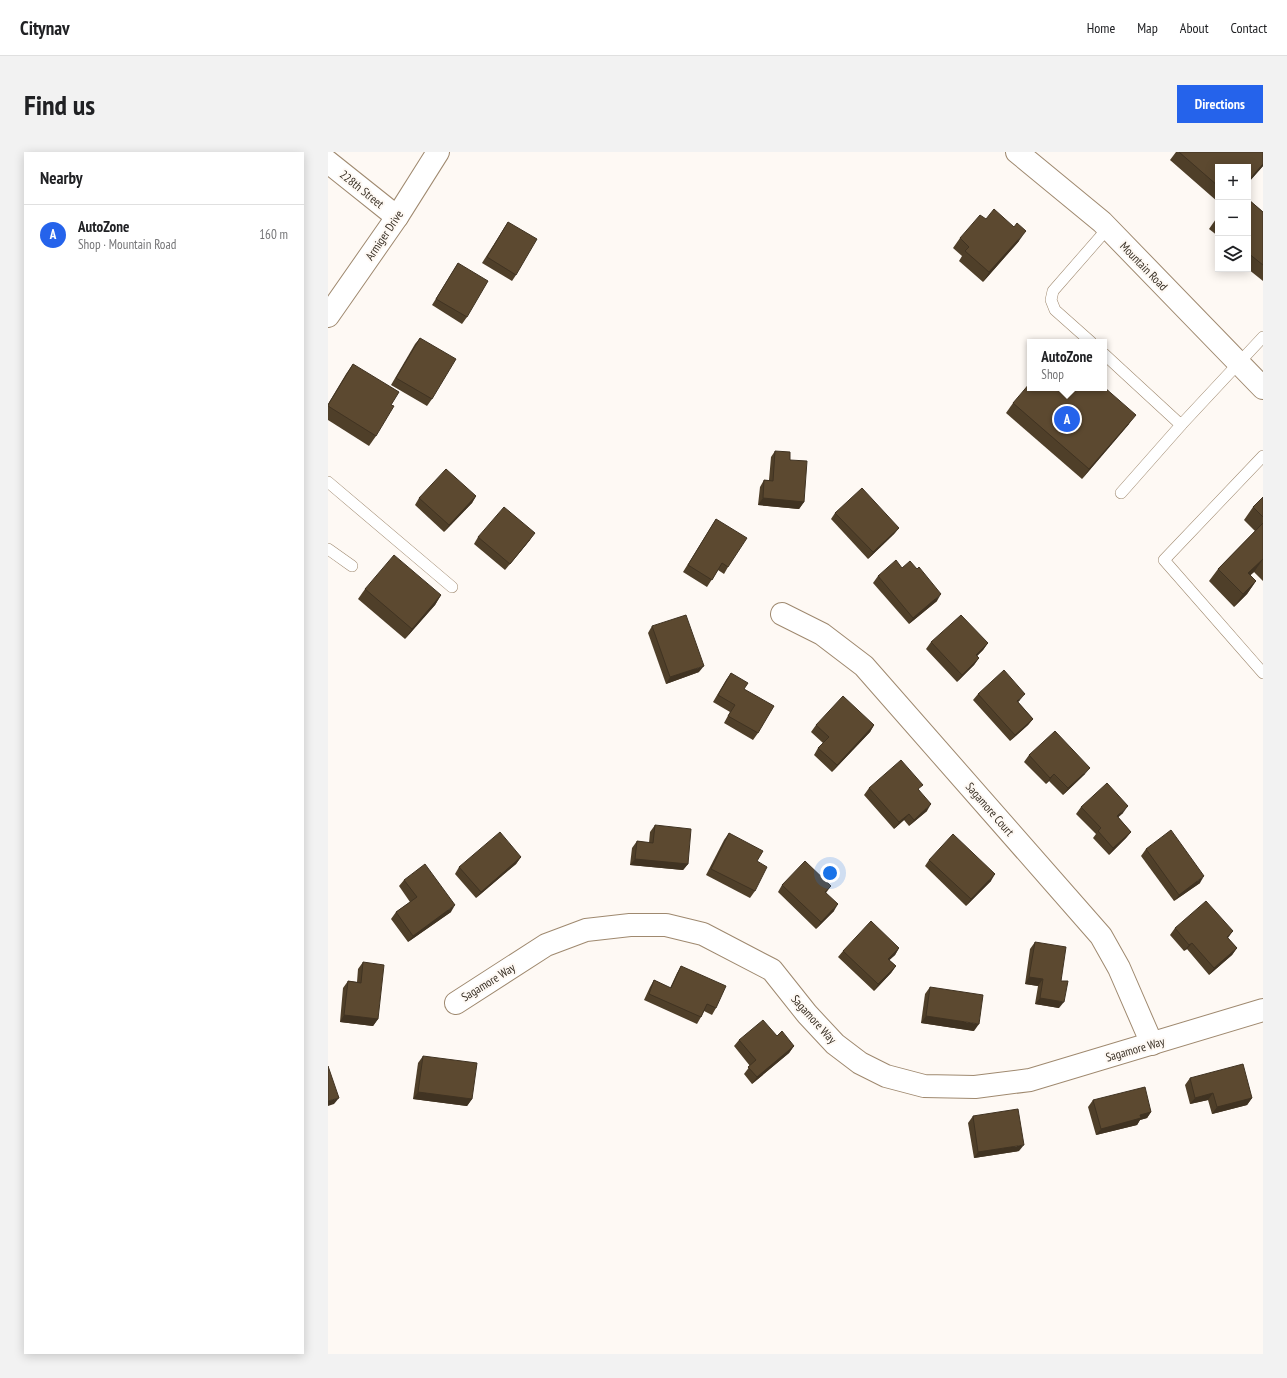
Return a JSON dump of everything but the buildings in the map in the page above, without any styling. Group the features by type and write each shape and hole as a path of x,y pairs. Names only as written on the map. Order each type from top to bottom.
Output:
{"street":[{"name":"Armiger Drive","path":"328,316 397,217 438,152"},
{"name":"Mountain Road","path":"1017,152 1108,228 1263,388"},
{"name":"228th Street","path":"328,162 397,217"},
{"name":"Sagamore Court","path":"782,614 822,634 864,666 1101,936 1119,968 1152,1044"},
{"name":"Sagamore Way","path":"456,1003 546,945 586,930 630,926 666,925 704,934 772,970 807,1014 835,1044 860,1063 886,1076 924,1086 975,1087 1030,1080 1263,1010"}],"lane":[{"path":"1088,339 1056,310 1051,300 1054,291 1108,228"},
{"path":"1121,493 1181,425 1263,338"},
{"path":"1107,357 1181,425"},
{"path":"1263,456 1164,560 1263,673"},
{"path":"328,482 452,587"},
{"path":"328,549 352,566"}],"place":[{"name":"AutoZone","path":"1067,419"}]}
